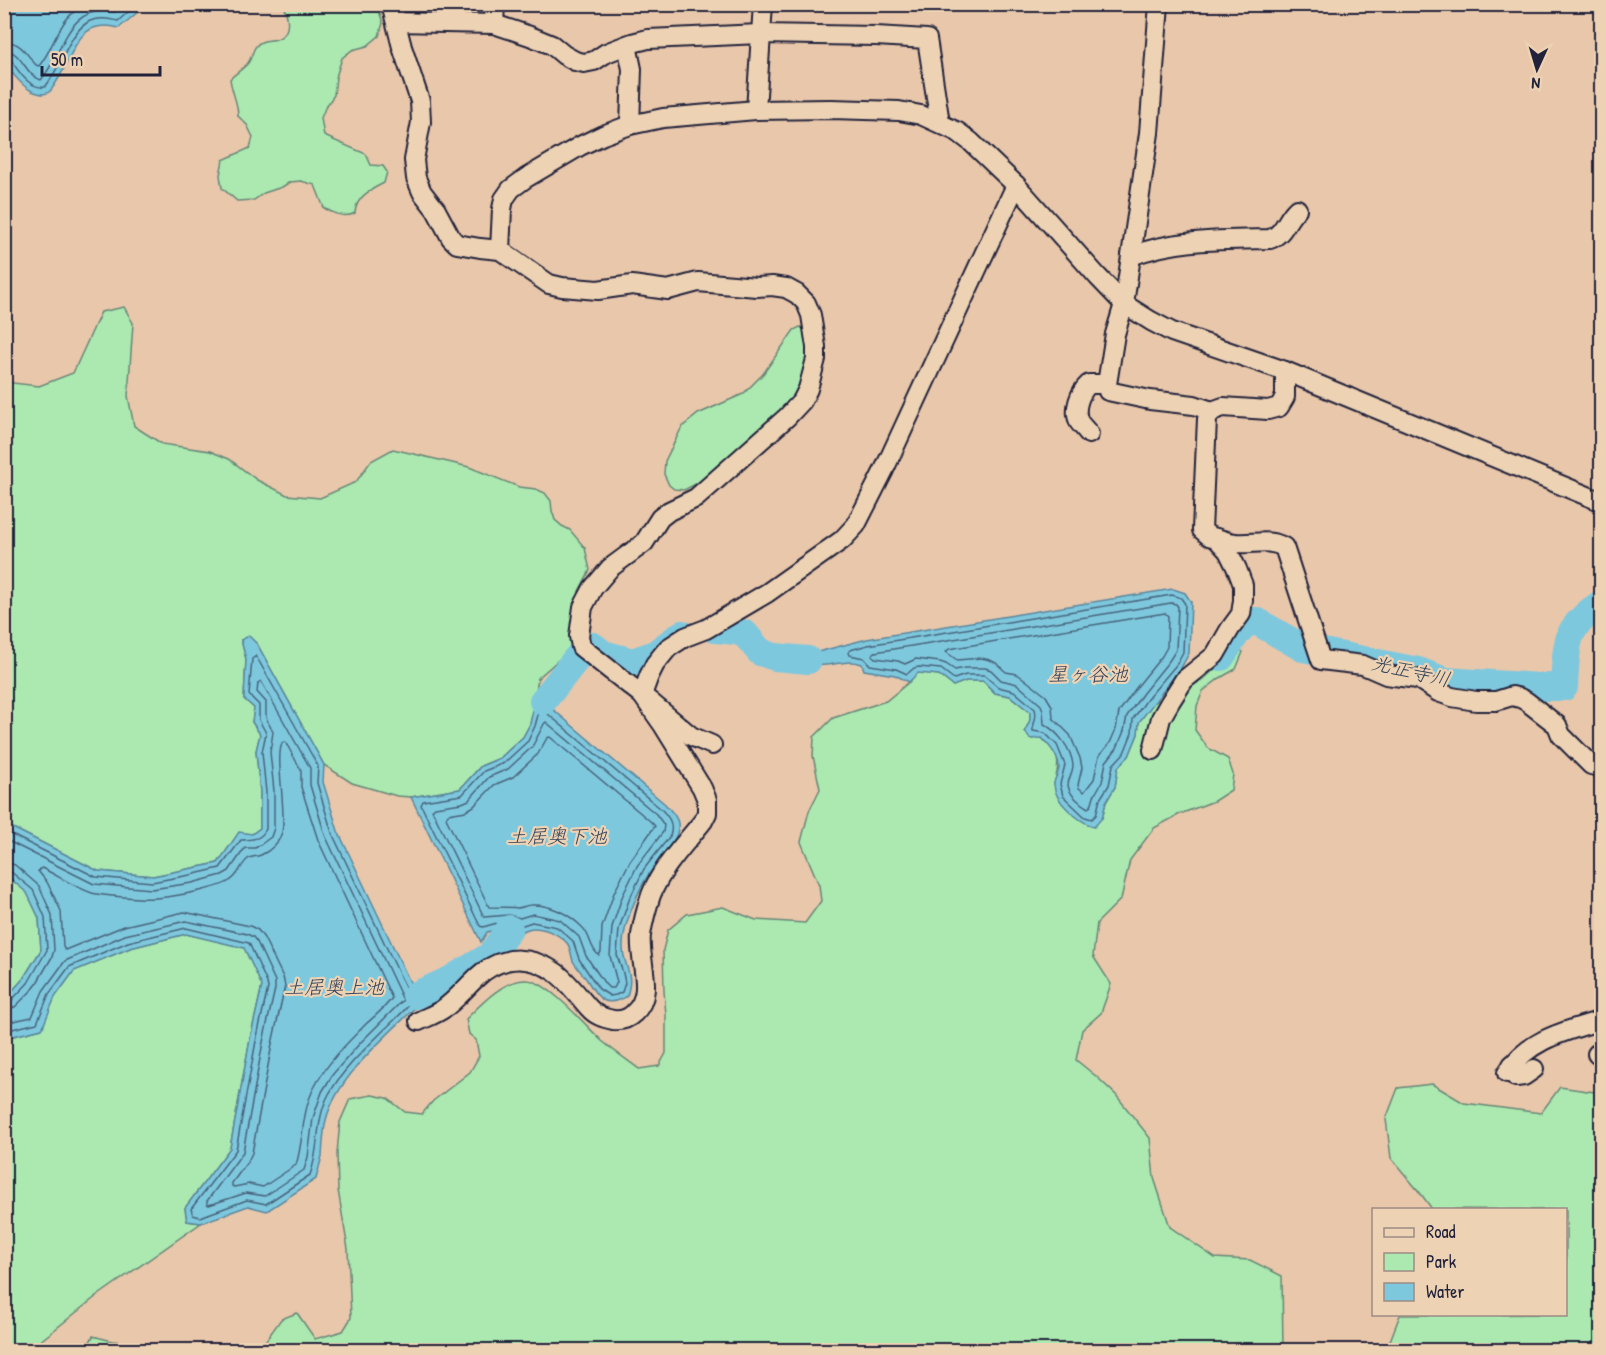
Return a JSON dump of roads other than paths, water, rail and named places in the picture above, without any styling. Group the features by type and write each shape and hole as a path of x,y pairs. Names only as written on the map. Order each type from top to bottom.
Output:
{"street":[{"path":"494,24 495,4"},
{"path":"756,111 762,4"},
{"path":"1159,4 1149,134 1124,304 1115,334 1107,384 1108,391 1150,400 1194,405 1212,411"},
{"path":"712,745 691,736 587,652 579,636 583,607 593,588 610,568 644,543 660,518 696,498 788,417 802,401 808,389 816,359 811,315 806,303 786,288 772,286 757,287 698,282 668,290 632,285 598,290 562,287 549,284 500,250 457,244 422,192 416,178 414,160 421,122 420,101 393,13 494,24 541,40 575,61 584,63 648,39 760,34 927,39 940,123"},
{"path":"627,45 632,69 630,125"},
{"path":"500,250 502,209 504,199 511,189 580,146 630,125 663,118 756,111 831,109 899,111 921,115 958,132 971,142 1016,185 1124,304 1150,321 1172,332 1285,371 1602,502"},
{"path":"642,695 655,664 668,648 767,594 842,540 856,525 1016,185"},
{"path":"1131,256 1150,249 1205,240 1270,239 1278,236 1297,209"},
{"path":"1285,371 1285,397 1279,407 1268,410 1223,407 1212,411 1207,419 1202,524 1204,533 1234,543 1276,543 1284,547 1321,660 1363,665 1386,675 1418,679 1438,692 1452,697 1496,701 1512,696 1526,700 1557,725 1561,735 1591,765 1602,768"},
{"path":"1089,434 1078,418 1079,396 1089,384 1107,384"},
{"path":"1153,750 1161,718 1184,680 1215,655 1241,614 1243,585 1228,551 1216,538"},
{"path":"419,1021 443,1009 484,971 503,961 519,958 535,961 556,973 594,1014 620,1021 633,1015 642,1005 645,978 641,956 641,935 651,896 661,874 703,821 707,813 708,800 663,725 642,695"},
{"path":"1534,1069 1524,1076 1516,1077 1509,1069 1515,1060 1531,1046 1562,1032 1602,1020"}],"water":[{"path":"4,5 146,5 119,28 105,26 94,28 86,33 73,49 50,91 43,94 24,86 6,64"},
{"name":"星ヶ谷池","path":"1173,589 1185,593 1191,602 1189,653 1181,668 1139,722 1138,734 1129,756 1118,767 1115,787 1106,802 1102,818 1094,827 1075,816 1058,797 1054,784 1059,768 1057,758 1042,738 1030,739 1025,731 1030,720 1030,712 1010,696 995,693 983,681 966,681 953,686 939,675 918,673 909,682 895,675 864,670 862,664 847,662 818,665 808,660 809,656 814,653 867,639"},
{"name":"土居奥上池","path":"249,636 257,644 324,765 323,782 338,831 420,1003 352,1072 341,1088 326,1120 322,1156 316,1179 267,1211 248,1206 201,1223 187,1221 185,1208 230,1148 262,986 244,948 186,934 130,948 74,971 55,997 42,1029 5,1038 5,999 23,979 41,950 39,918 27,893 5,874 5,824 98,871 153,876 218,863 239,832 252,834 260,828 260,792 256,751 260,734 252,722 254,708 244,699 246,659 241,640"},
{"name":"土居奥下池","path":"535,701 543,701 665,804 678,823 676,836 645,881 629,915 623,949 630,984 627,996 613,1002 599,997 573,961 567,943 552,932 533,928 520,932 507,929 496,930 487,932 481,942 411,797 460,789 481,766 500,758 523,737 530,724"}],"waterway":[{"name":"光正寺川","path":"1221,657 1245,624 1256,621 1303,648 1418,671 1445,681 1564,687 1570,635 1582,618 1602,603"},
{"path":"715,629 745,634 760,652 775,657 808,660"},
{"path":"543,701 577,658 593,646 603,654 633,662 655,654 682,634"},
{"path":"416,995 450,980 490,956 509,929"}]}
